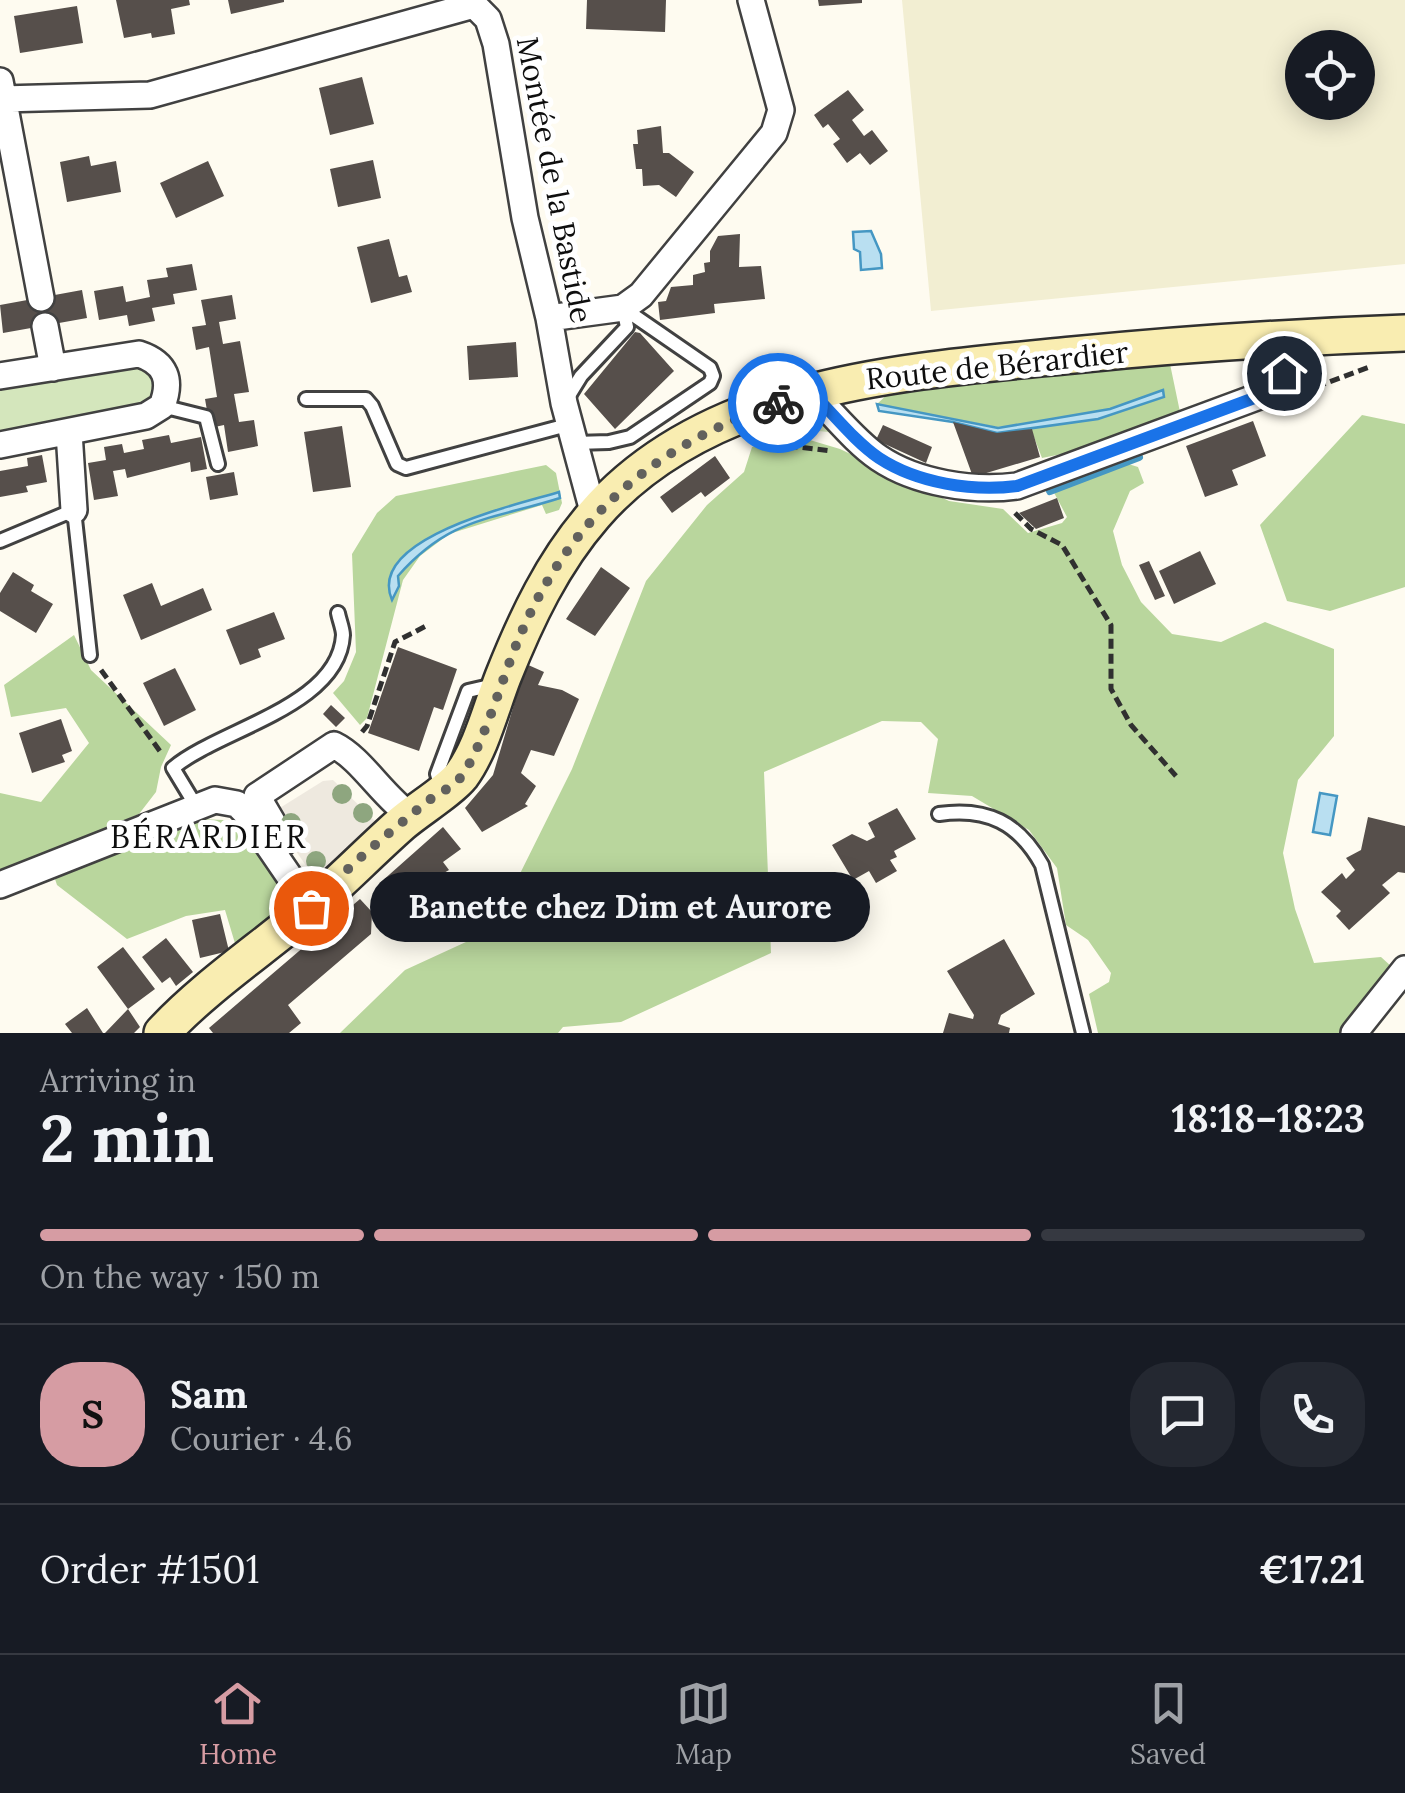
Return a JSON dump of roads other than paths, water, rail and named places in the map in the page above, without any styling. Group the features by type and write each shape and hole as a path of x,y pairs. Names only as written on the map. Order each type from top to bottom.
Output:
{"main road":[{"name":"Route de Bérardier","path":"162,1033 410,816 460,778 518,639 549,578 594,515 631,480 695,436 810,391 865,379 955,366 1399,333"}],"street":[{"path":"550,318 623,308 641,295 780,121 776,83 751,0"},
{"name":"Montée de la Bastide","path":"40,298 1,90 150,95 473,2 488,19 496,44 524,218 594,515"},
{"path":"45,326 53,368"},
{"path":"810,391 878,457 935,480 991,489 1017,486 1265,394 1278,386 1295,339"},
{"path":"0,376 127,355 152,358 168,378 162,406 146,416 0,445"},
{"path":"69,432 74,510"},
{"path":"316,902 257,796 334,745 410,816"},
{"path":"0,884 216,800 237,804 316,902"},
{"path":"1354,1033 1405,969"}],"lane":[{"path":"306,399 366,399 397,464 406,468 570,423 610,442 630,436 710,383 713,376 710,368 623,308"},
{"path":"570,423 581,376 627,327 623,308"},
{"path":"162,406 206,417 218,464"},
{"path":"0,541 74,510 90,655"},
{"path":"196,806 173,768 191,753 310,693 334,663 343,635 338,613"},
{"path":"939,814 963,811 989,816 1029,842 1042,865 1083,1033"}],"water":[{"path":"871,231 881,254 882,268 861,270 853,232"},
{"path":"1163,390 1164,397 1098,419 997,433 879,411 877,404 998,428 1110,409"},
{"path":"559,492 560,498 473,523 436,542 398,576 399,586 392,600 390,578 401,558 423,541 482,515"},
{"path":"1320,793 1337,796 1330,835 1313,832"}],"waterway":[{"path":"1050,491 1139,457"}],"place":[{"name":"Banette chez Dim et Aurore","path":"311,908"}],"district":[{"name":"BÉRARDIER","path":"209,837"}]}
